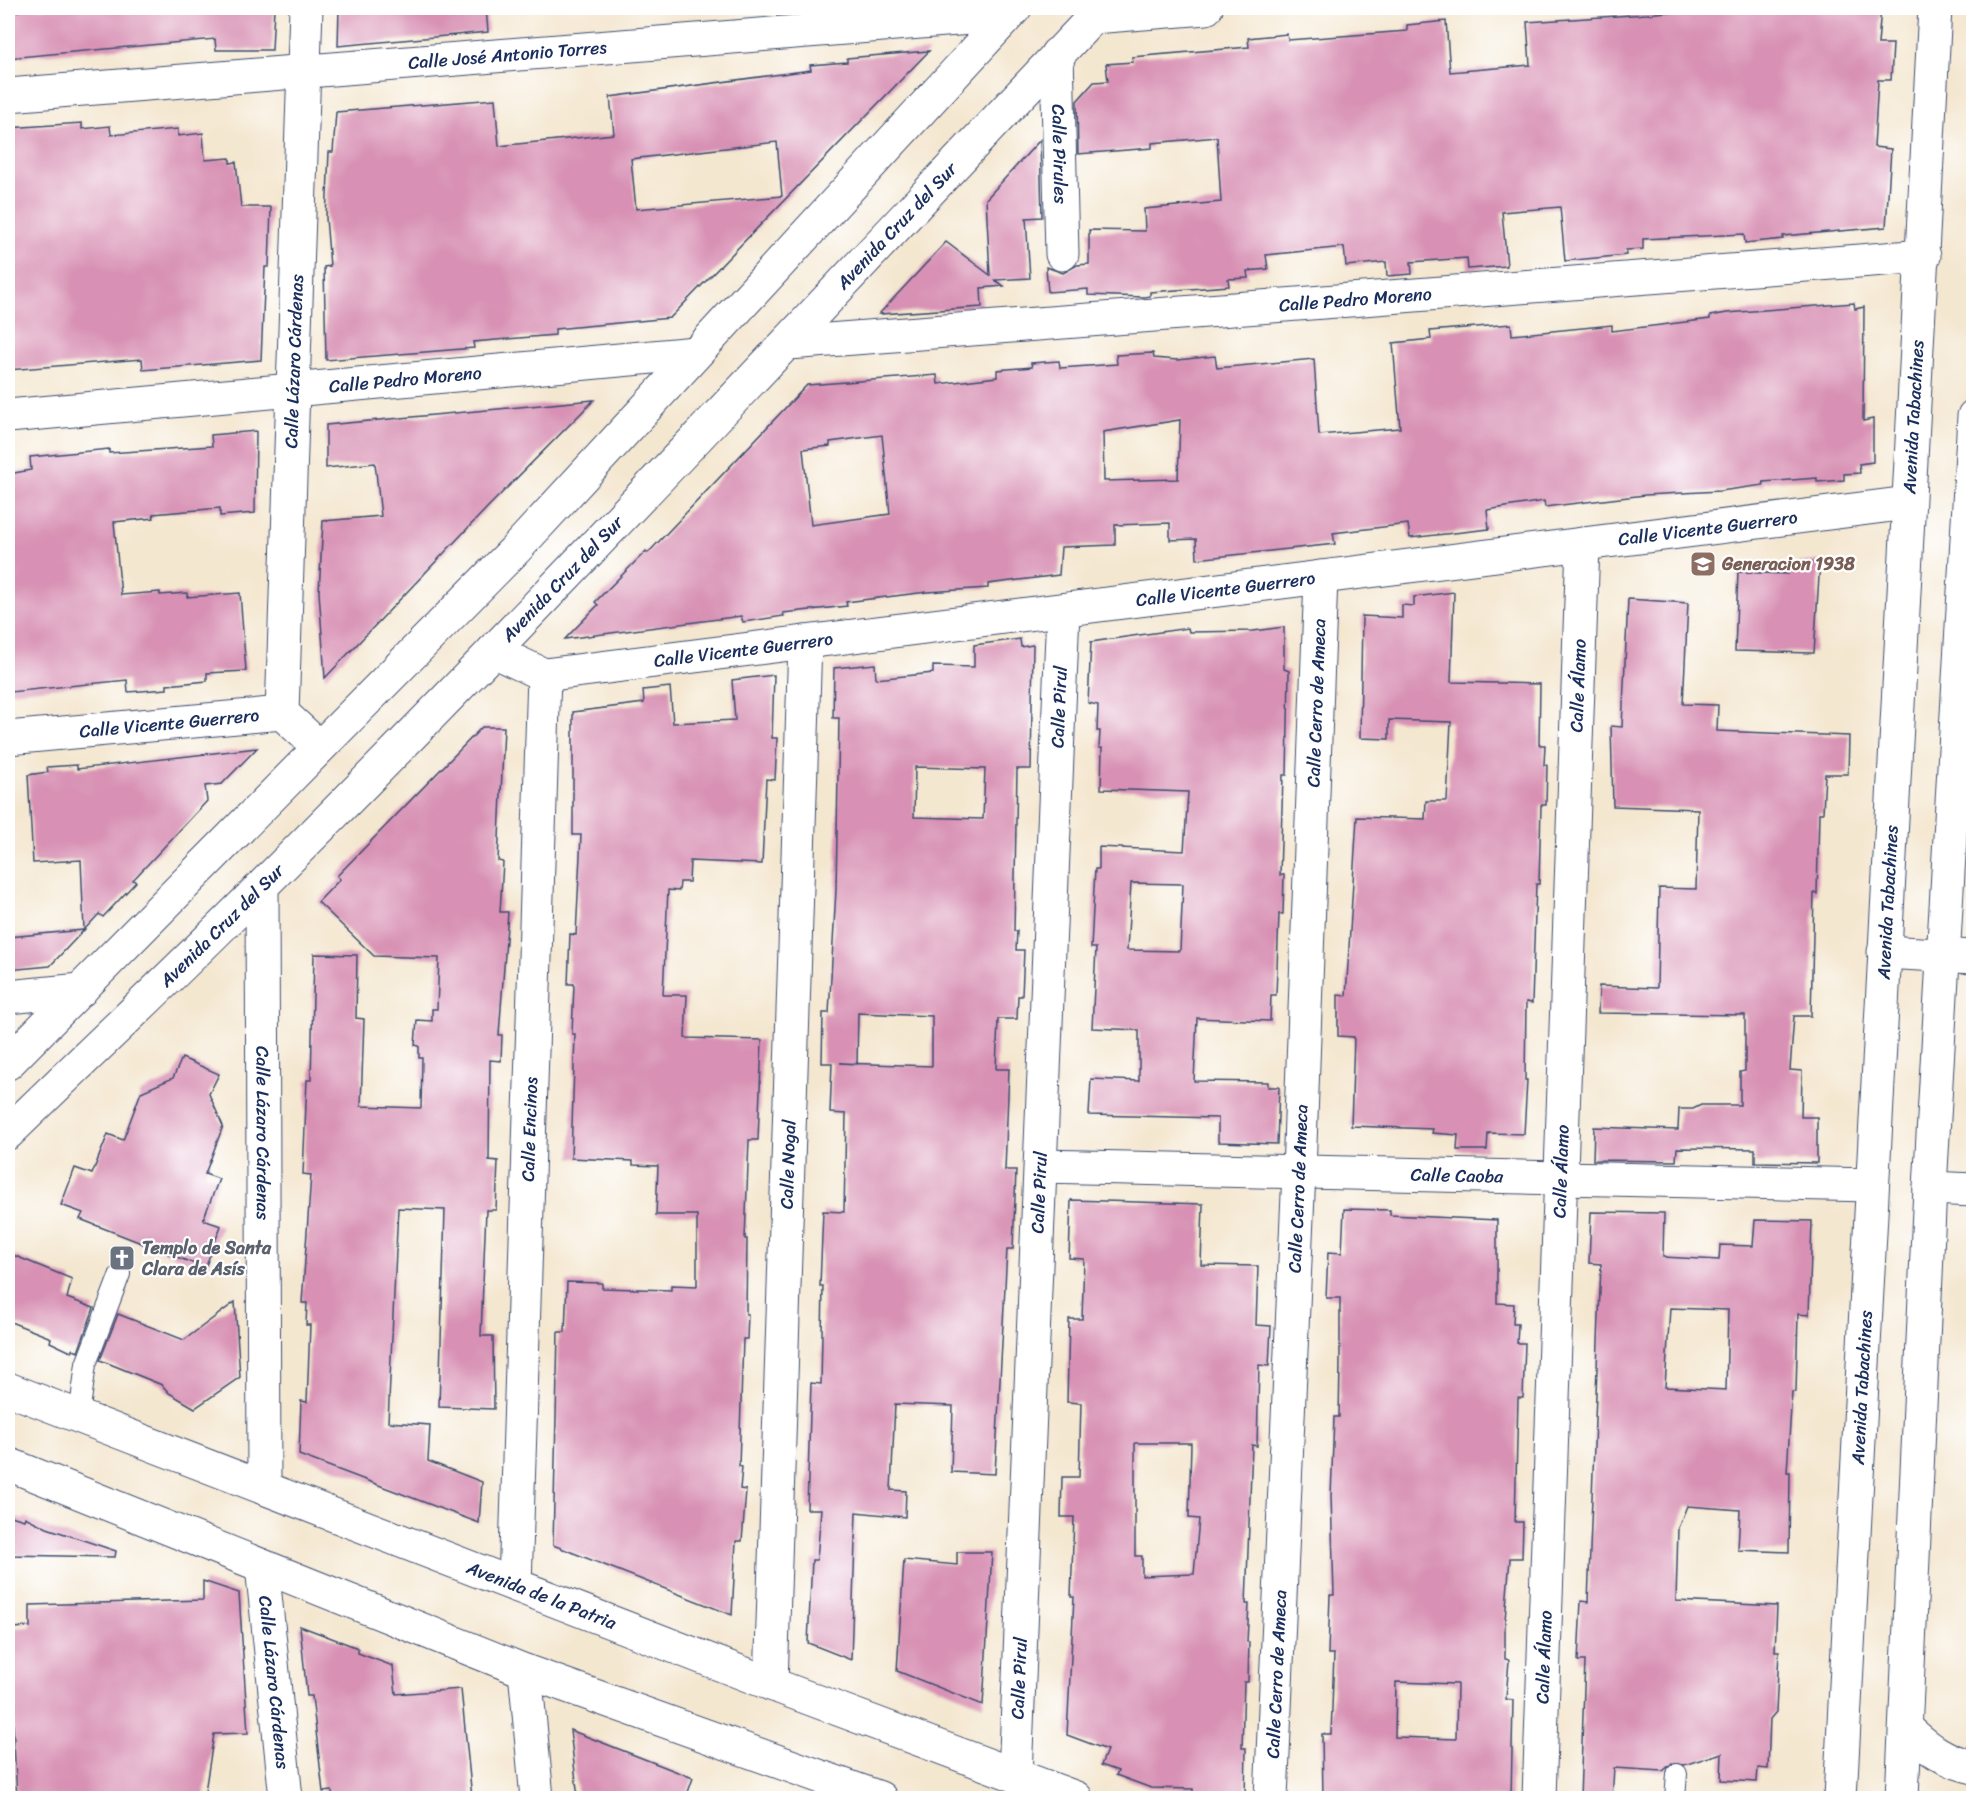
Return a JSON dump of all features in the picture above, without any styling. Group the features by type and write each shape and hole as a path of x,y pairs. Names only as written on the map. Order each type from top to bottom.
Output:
{"street":[{"name":"Calle Lázaro Cárdenas","path":"282,713 291,390 306,8"},
{"path":"1098,12 1206,8"},
{"name":"Avenida Tabachines","path":"1840,1798 1908,503 1924,256 1935,8"},
{"name":"Calle José Antonio Torres","path":"8,95 1011,11"},
{"path":"8,1063 515,550 1011,11"},
{"name":"Avenida Cruz del Sur","path":"8,1133 262,887 493,651 789,343 1098,12"},
{"name":"Calle Pirules","path":"1057,54 1062,254"},
{"name":"Calle Pedro Moreno","path":"789,343 1924,256"},
{"name":"Calle Pedro Moreno","path":"8,416 696,353"},
{"path":"1902,1798 1930,1188 1958,956 1974,416"},
{"name":"Calle Vicente Guerrero","path":"544,675 1908,503"},
{"name":"Calle Álamo","path":"1539,1798 1583,544"},
{"name":"Calle Cerro de Ameca","path":"1271,1798 1299,1172 1321,577"},
{"name":"Calle Pirul","path":"1015,1776 1063,610"},
{"name":"Calle Nogal","path":"771,1684 805,642"},
{"path":"493,651 544,675"},
{"name":"Calle Encinos","path":"515,1585 544,675"},
{"name":"Calle Vicente Guerrero","path":"8,738 282,713 319,747"},
{"name":"Calle Lázaro Cárdenas","path":"262,887 264,1488"},
{"path":"1884,952 1958,956"},
{"path":"8,997 81,990"},
{"name":"Calle Caoba","path":"1041,1166 1871,1185"},
{"path":"1930,1188 1974,1190"},
{"name":"Avenida de la Patria","path":"8,1389 771,1684 1076,1798"},
{"path":"8,1464 525,1671 880,1798"},
{"name":"Calle Lázaro Cárdenas","path":"262,1566 286,1798"},
{"path":"525,1671 537,1798"},
{"path":"1906,1728 1929,1750 1956,1763 1974,1767"}],"lane":[{"path":"79,1416 86,1364 120,1274"},
{"path":"1675,1798 1677,1774"}],"building":[{"path":"18,8 274,8 272,50 216,50 215,39 8,58 8,12 19,11"},
{"path":"339,8 486,8 488,32 338,46"},
{"path":"1685,8 1725,8 1725,11 1762,8 1881,8 1878,44 1893,44 1891,80 1878,80 1874,147 1891,149 1886,227 1783,236 1783,239 1745,243 1744,234 1643,239 1643,249 1626,250 1626,255 1565,261 1560,207 1502,212 1507,266 1468,269 1467,258 1411,262 1412,274 1387,276 1386,262 1346,266 1344,247 1266,255 1268,269 1247,271 1248,278 1228,279 1229,286 1150,292 1150,296 1144,297 1088,295 1088,289 1048,292 1046,267 1063,273 1077,265 1089,264 1089,230 1145,231 1144,209 1221,202 1217,137 1152,143 1152,148 1078,154 1077,101 1094,82 1108,81 1106,64 1133,62 1132,57 1249,47 1248,38 1287,34 1288,40 1407,31 1407,25 1446,21 1450,72 1530,65 1527,22 1647,14 1686,10"},
{"path":"929,51 670,318 555,329 555,335 473,342 474,348 326,360 324,267 330,266 326,218 329,152 333,152 336,112 495,99 499,146 614,134 610,97 811,70 810,65 847,62 847,58","holes":["777,142 782,196 636,209 631,159"]},
{"path":"82,123 82,129 110,126 111,135 178,129 178,136 203,133 205,160 230,158 230,163 236,162 241,207 271,207 269,267 265,267 261,360 143,370 142,359 8,370 8,128"},
{"path":"1040,140 1042,217 1026,218 1030,278 995,280 1004,286 981,288 982,307 879,314 946,242 990,275 986,199"},
{"path":"1854,303 1855,309 1864,307 1863,421 1873,419 1873,462 1859,464 1860,473 1844,474 1844,480 1817,482 1817,478 1763,482 1764,485 1720,491 1645,495 1545,507 1544,501 1487,510 1489,529 1410,538 1408,524 1333,533 1335,544 1197,559 1196,539 1170,540 1170,523 1115,525 1115,545 1061,547 1059,575 988,584 988,588 927,592 846,602 847,606 783,613 784,616 743,622 741,616 565,639 598,605 595,602 646,551 648,553 807,385 937,375 938,384 997,377 997,370 1032,367 1031,363 1059,361 1060,368 1117,364 1116,355 1153,353 1154,358 1177,360 1215,356 1217,368 1314,359 1319,435 1400,428 1393,343 1431,339 1430,331 1511,324 1512,335 1612,325 1612,331 1710,319 1710,316","holes":["1180,420 1178,479 1104,481 1103,432","882,435 890,514 811,525 803,449 830,446 830,442"]},
{"path":"594,400 486,509 325,678 319,592 323,521 381,516 375,463 326,468 326,425"},
{"path":"256,431 255,513 220,516 220,508 153,514 154,518 114,522 121,595 160,592 160,595 187,593 187,597 240,593 246,671 207,673 207,681 167,685 167,689 128,692 127,680 10,692 8,686 9,474 31,470 30,457 109,449 109,453 212,446 211,435"},
{"path":"1820,561 1814,653 1735,651 1738,572 1788,574 1788,564"},
{"path":"1454,592 1451,682 1540,684 1539,745 1545,745 1544,765 1547,765 1546,805 1541,805 1539,884 1536,884 1532,1003 1526,1002 1525,1080 1527,1080 1524,1134 1488,1133 1487,1150 1457,1150 1458,1135 1432,1133 1433,1129 1351,1126 1354,1037 1338,1036 1338,995 1346,996 1357,817 1425,819 1426,801 1447,801 1451,722 1389,720 1389,739 1360,738 1362,616 1402,618 1402,605 1414,606 1414,597"},
{"path":"1628,599 1688,603 1683,704 1718,705 1717,731 1849,736 1848,774 1825,774 1823,813 1819,813 1817,894 1814,893 1811,1016 1794,1016 1790,1070 1802,1071 1801,1117 1817,1117 1817,1163 1755,1162 1755,1149 1677,1148 1676,1161 1593,1160 1594,1127 1678,1130 1679,1109 1693,1109 1701,1105 1740,1105 1740,1072 1745,1071 1745,1015 1598,1013 1599,986 1657,988 1659,888 1696,889 1698,809 1613,806 1611,726 1622,727"},
{"path":"1284,627 1284,669 1289,671 1287,775 1283,775 1280,875 1284,875 1283,914 1279,914 1276,995 1271,995 1270,1021 1197,1018 1194,1081 1268,1082 1268,1087 1279,1087 1277,1144 1218,1142 1218,1118 1089,1115 1091,1079 1139,1081 1139,1030 1092,1028 1096,948 1091,948 1095,869 1099,869 1099,847 1184,851 1188,792 1101,789 1102,748 1099,748 1100,731 1097,731 1098,705 1088,703 1091,642 1188,628 1189,632 1253,631","holes":["1131,883 1183,884 1180,951 1127,950"]},
{"path":"1020,639 1021,647 1033,645 1031,769 1017,769 1014,931 1017,931 1016,950 1024,950 1022,996 1018,996 1017,1019 998,1019 996,1069 1009,1069 1005,1170 1016,1170 1013,1249 1007,1249 995,1474 951,1472 953,1406 895,1404 891,1490 906,1491 905,1517 856,1512 851,1660 808,1643 812,1560 817,1560 821,1509 807,1509 811,1383 821,1384 823,1286 820,1286 823,1211 844,1212 846,1114 830,1113 832,1063 822,1063 823,1013 829,1013 836,890 839,718 833,718 834,668 875,664 876,679 933,673 933,666 974,667 974,645","holes":["915,767 985,769 983,819 914,817","858,1013 932,1016 932,1066 857,1064"]},
{"path":"774,675 772,738 777,738 775,780 766,779 762,864 690,861 689,882 680,882 679,891 668,890 663,995 687,995 685,1038 762,1040 758,1140 749,1140 745,1239 747,1239 746,1314 748,1314 747,1339 743,1339 739,1466 742,1467 740,1489 746,1490 742,1541 736,1541 732,1615 553,1545 558,1332 565,1332 567,1282 602,1283 602,1288 671,1290 671,1285 697,1286 697,1215 656,1215 658,1166 633,1165 633,1161 571,1158 575,1034 572,1034 574,984 568,984 570,934 576,935 581,835 573,835 573,712 644,703 643,690 670,687 673,723 735,720 732,680"},
{"path":"482,727 504,727 498,861 503,862 500,912 508,912 499,1035 502,1035 501,1061 490,1060 489,1160 498,1161 496,1210 486,1210 481,1336 493,1336 494,1409 439,1407 445,1210 398,1208 388,1422 430,1425 428,1461 482,1482 479,1523 299,1455 301,1401 307,1402 310,1325 306,1325 307,1303 302,1303 311,1175 303,1174 307,1080 311,1080 314,954 357,955 356,1018 364,1019 361,1106 421,1108 422,1058 419,1058 419,1046 415,1045 417,1020 432,1021 432,1009 437,1009 439,958 374,956 318,902 340,879 337,876"},
{"path":"257,748 222,784 205,786 207,801 133,880 136,882 103,917 99,914 84,930 81,860 33,863 28,775 48,772 47,767 77,765 77,769"},
{"path":"84,930 50,966 8,970 8,937"},
{"path":"182,1058 219,1074 209,1094 223,1126 205,1174 219,1179 203,1220 221,1226 205,1268 80,1219 83,1213 61,1205 75,1168 92,1174 108,1134 123,1140 141,1092 173,1078"},
{"path":"1071,1200 1203,1204 1201,1265 1258,1266 1256,1325 1271,1326 1269,1366 1259,1365 1257,1446 1252,1445 1246,1604 1249,1604 1248,1682 1244,1682 1242,1748 1246,1748 1245,1798 1193,1795 1193,1789 1151,1788 1116,1775 1118,1771 1101,1765 1107,1750 1067,1735 1074,1597 1071,1597 1074,1517 1061,1517 1062,1477 1079,1477 1081,1403 1067,1402 1069,1319 1082,1319 1084,1259 1069,1258","holes":["1135,1443 1191,1443 1189,1518 1199,1519 1194,1574 1142,1576 1142,1556 1135,1556"]},
{"path":"1344,1209 1390,1210 1390,1215 1497,1220 1497,1303 1514,1304 1513,1324 1518,1324 1517,1343 1525,1343 1523,1398 1518,1398 1515,1522 1523,1522 1522,1558 1510,1558 1505,1620 1505,1659 1509,1660 1506,1699 1513,1700 1511,1798 1323,1798 1322,1734 1331,1734 1334,1654 1328,1654 1330,1595 1334,1595 1331,1496 1334,1417 1339,1417 1340,1364 1340,1298 1326,1298 1328,1252 1342,1253","holes":["1396,1682 1457,1684 1456,1739 1395,1737"]},
{"path":"1591,1212 1664,1213 1663,1257 1719,1260 1720,1245 1753,1246 1755,1220 1812,1221 1809,1315 1798,1314 1796,1392 1792,1392 1787,1472 1790,1472 1789,1552 1738,1550 1740,1510 1687,1506 1678,1528 1676,1601 1777,1606 1775,1651 1779,1651 1776,1712 1770,1719 1768,1769 1758,1768 1757,1782 1721,1780 1722,1753 1684,1765 1672,1763 1663,1771 1614,1768 1612,1798 1580,1798 1585,1661 1578,1661 1581,1601 1588,1602 1601,1264 1589,1263","holes":["1670,1308 1728,1310 1726,1390 1665,1387"]},
{"path":"8,1253 72,1279 67,1298 94,1308 78,1352 72,1349 71,1352 50,1342 51,1338 8,1321"},
{"path":"235,1302 240,1377 195,1408 169,1393 162,1385 100,1360 118,1314 184,1340"},
{"path":"8,1515 24,1520 25,1517 47,1528 116,1551 115,1557 8,1555"},
{"path":"957,1552 992,1552 983,1705 897,1671 904,1560 957,1565"},
{"path":"203,1581 239,1593 248,1733 214,1734 204,1798 17,1798 11,1686 11,1628 30,1627 30,1605 203,1600"},
{"path":"300,1626 358,1648 358,1653 393,1666 396,1694 461,1689 472,1798 333,1798 332,1791 323,1792 312,1696 307,1696"},
{"path":"570,1730 693,1778 686,1798 578,1798"}],"place":[{"name":"Generacion 1938","path":"1703,564"},
{"name":"Templo de Santa Clara de Asís","path":"122,1258"}]}
